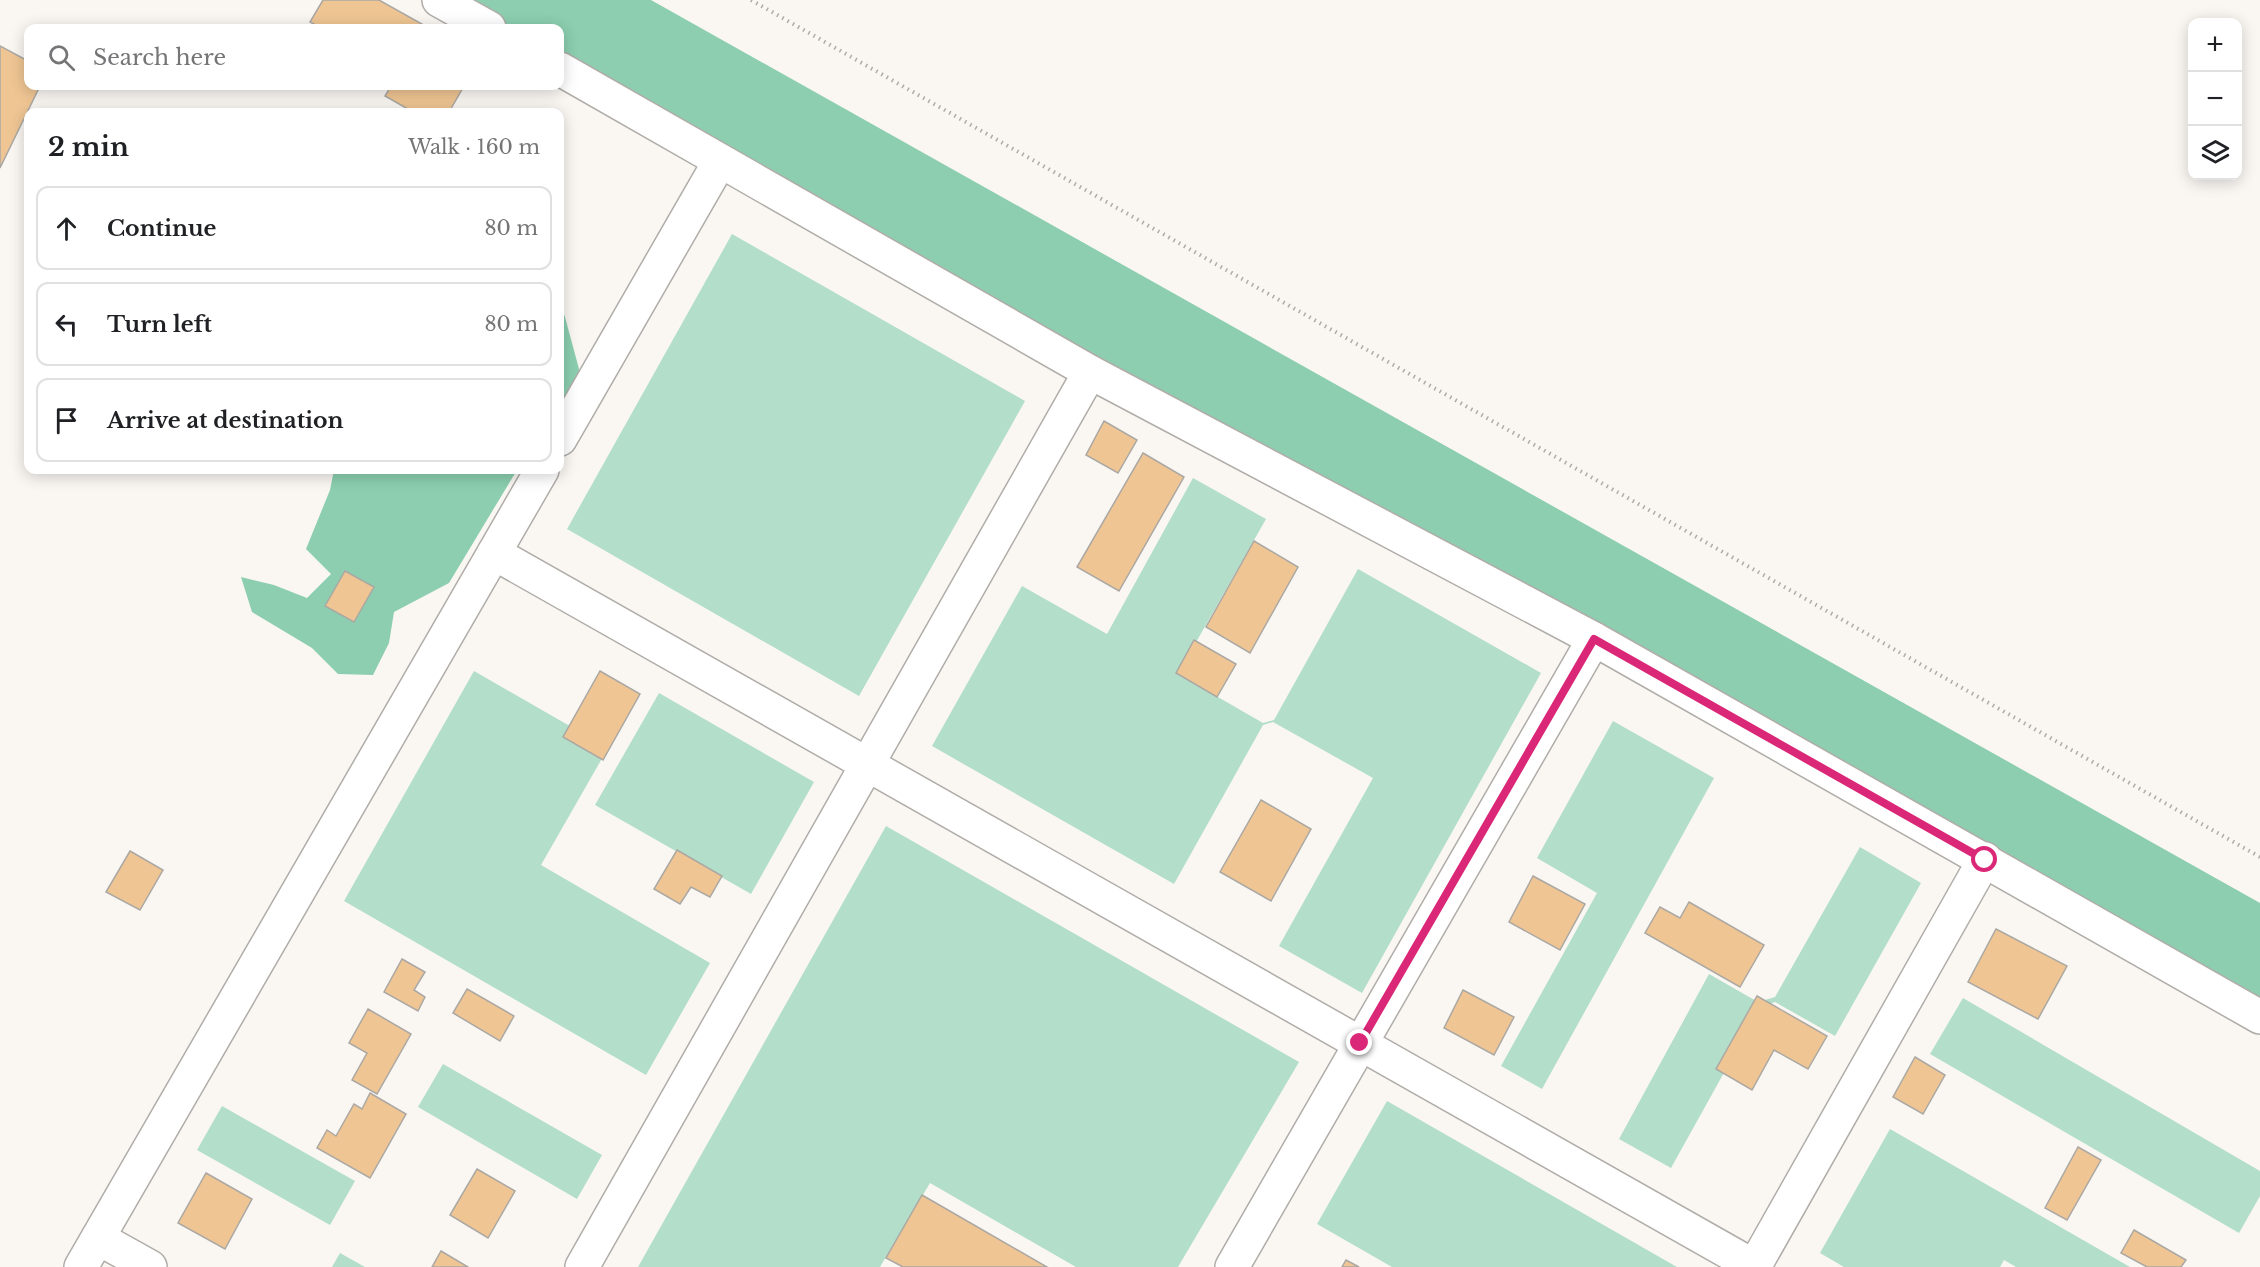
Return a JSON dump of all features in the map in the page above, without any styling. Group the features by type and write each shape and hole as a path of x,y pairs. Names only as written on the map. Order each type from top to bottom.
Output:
{"street":[{"path":"439,0 482,24"},
{"path":"564,71 1090,372 1594,639 2260,1017"},
{"path":"564,432 720,161"},
{"path":"582,1267 1090,372"},
{"path":"81,1267 540,474"},
{"path":"494,553 1754,1267 1985,860"},
{"path":"1232,1267 1594,639"},
{"path":"98,1238 150,1267"}],"path":[{"path":"751,0 2260,857"}],"green space":[{"path":"441,0 651,0 2260,903 2260,1035 564,69 564,24 484,24"},
{"path":"732,234 1025,401 859,696 567,529"},
{"path":"564,315 565,317 582,380 564,420"},
{"path":"333,474 515,474 449,583 394,612 389,643 373,675 338,674 312,648 252,612 241,577 274,585 307,598 331,574 306,549 330,490"},
{"path":"1193,478 1266,519 1178,674 1263,723 1274,720 1358,569 1541,673 1362,993 1279,946 1373,778 1273,722 1263,725 1174,884 932,746 1022,586 1107,634"},
{"path":"474,671 608,748 541,865 710,963 646,1075 344,901"},
{"path":"659,693 814,782 751,894 595,805"},
{"path":"1613,721 1714,778 1542,1089 1501,1066 1597,893 1537,858"},
{"path":"886,826 1299,1062 1178,1267 1076,1267 930,1183 880,1267 638,1267"},
{"path":"1860,847 1921,883 1835,1036 1775,1002 1760,1008 1671,1168 1619,1139 1709,974 1758,1002 1775,997"},
{"path":"1963,998 2260,1171 2260,1196 2239,1233 1930,1054"},
{"path":"443,1064 602,1155 577,1199 418,1107"},
{"path":"1387,1101 1677,1267 1392,1267 1317,1224"},
{"path":"222,1106 355,1181 330,1225 197,1150"},
{"path":"1890,1129 2130,1267 2016,1267 2004,1260 2000,1267 1844,1267 1820,1253"},
{"path":"340,1253 365,1267 332,1267"}],"building":[{"path":"323,0 379,0 422,24 314,24 310,22"},
{"path":"0,46 24,59 24,90 38,90 29,108 24,108 24,119 0,168"},
{"path":"389,90 462,90 451,108 406,108 385,96"},
{"path":"1104,421 1137,440 1118,473 1086,455"},
{"path":"1143,453 1184,477 1119,591 1077,567"},
{"path":"1254,541 1298,567 1250,653 1206,627"},
{"path":"345,571 374,587 354,622 325,606"},
{"path":"1194,640 1236,664 1217,697 1176,673"},
{"path":"600,671 640,694 603,760 563,737"},
{"path":"1261,800 1311,829 1271,901 1220,872"},
{"path":"677,850 722,876 710,897 691,887 680,904 654,889"},
{"path":"130,851 163,870 140,910 106,892"},
{"path":"1533,876 1585,904 1560,950 1509,922"},
{"path":"1689,902 1764,945 1740,987 1645,933 1660,907 1680,918"},
{"path":"1996,929 2067,966 2038,1019 1968,982"},
{"path":"402,959 425,972 414,990 425,997 418,1011 384,992"},
{"path":"467,989 514,1016 500,1041 453,1013"},
{"path":"1463,990 1514,1017 1494,1055 1444,1028"},
{"path":"1757,996 1827,1036 1808,1069 1774,1050 1752,1090 1716,1069"},
{"path":"368,1009 411,1034 377,1094 352,1080 367,1053 349,1043"},
{"path":"1915,1057 1945,1075 1923,1114 1893,1097"},
{"path":"370,1093 406,1114 370,1178 317,1148 327,1130 336,1136 354,1104 362,1109"},
{"path":"2078,1147 2101,1160 2067,1220 2045,1208"},
{"path":"477,1169 515,1191 488,1238 450,1215"},
{"path":"206,1173 252,1199 225,1249 178,1223"},
{"path":"922,1195 1047,1267 903,1267 886,1258"},
{"path":"2134,1230 2186,1260 2181,1267 2147,1267 2121,1253"},
{"path":"441,1251 468,1267 432,1267"},
{"path":"1346,1260 1359,1267 1342,1267"}],"route":[{"path":"1360,1043 1594,639 1985,860"}]}
